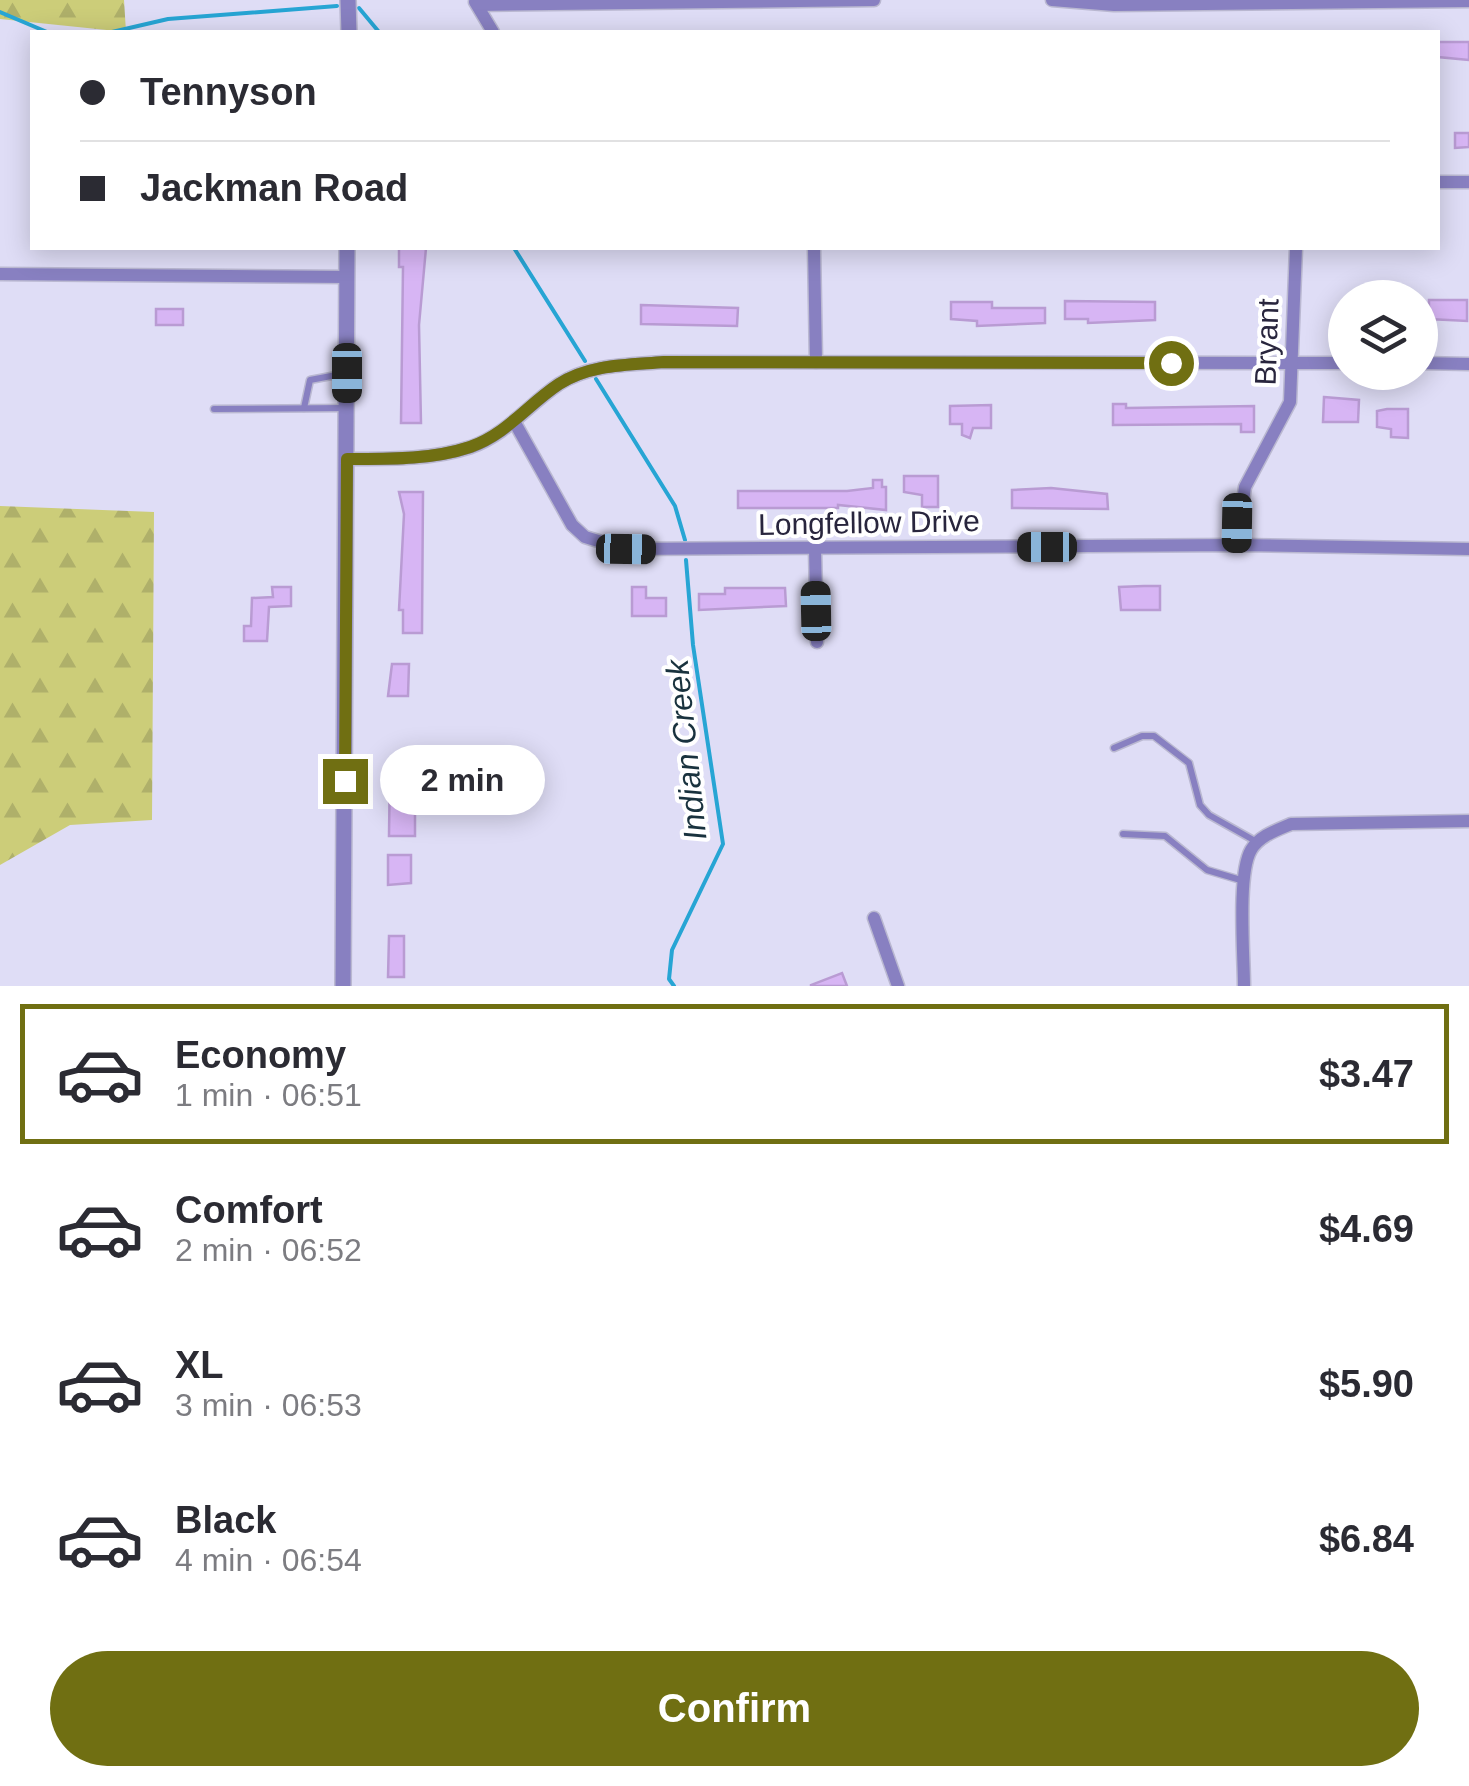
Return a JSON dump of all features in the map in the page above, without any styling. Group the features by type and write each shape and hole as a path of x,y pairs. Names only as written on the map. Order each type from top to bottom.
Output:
{"street":[{"path":"348,0 349,30"},
{"path":"476,3 874,0"},
{"path":"1052,0 1114,5 1469,1"},
{"path":"476,3 493,30"},
{"path":"1440,182 1469,182"},
{"path":"343,986 347,250"},
{"path":"814,250 816,362"},
{"name":"Bryant","path":"1237,545 1245,488 1285,419 1296,250"},
{"path":"0,274 347,278"},
{"path":"347,459 423,457 471,446 516,423 560,383 602,368 816,362 1328,363"},
{"path":"1438,363 1469,364"},
{"name":"Longfellow Drive","path":"516,423 562,512 585,537 604,545 662,550 1237,545 1469,549"},
{"path":"815,549 817,642"},
{"path":"1244,986 1245,881 1254,847 1290,824 1469,821"},
{"path":"874,918 898,986"}],"lane":[{"path":"304,408 310,380 347,373"},
{"path":"214,409 347,408"},
{"path":"1114,748 1142,736 1154,736 1188,763 1200,806 1208,815 1254,847"},
{"path":"1123,834 1165,836 1206,870 1245,881"}],"green space":[{"path":"0,0 124,0 126,30 107,30 0,19"},
{"path":"0,506 154,512 152,820 70,825 0,865"}],"building":[{"path":"1440,42 1469,42 1469,60 1440,57"},
{"path":"1455,133 1469,133 1469,147 1455,148"},
{"path":"399,250 426,250 419,325 421,423 401,423 403,267 399,267"},
{"path":"1438,300 1467,300 1467,321 1438,319"},
{"path":"1065,301 1155,302 1155,320 1088,323 1088,319 1065,319"},
{"path":"951,302 992,302 992,308 1045,308 1045,323 977,326 977,321 951,319"},
{"path":"641,305 738,308 737,326 641,324"},
{"path":"156,309 183,309 183,325 156,325"},
{"path":"1324,397 1359,400 1358,422 1323,422"},
{"path":"1113,404 1126,404 1126,408 1254,406 1254,432 1241,432 1241,424 1113,425"},
{"path":"991,405 991,428 973,428 970,438 962,435 962,424 950,424 950,406"},
{"path":"1408,409 1408,438 1391,437 1391,429 1377,427 1377,411"},
{"path":"904,476 938,476 938,507 922,507 922,495 904,492"},
{"path":"873,480 882,480 882,487 886,487 886,510 838,505 738,508 738,491 847,491 873,488"},
{"path":"1051,488 1107,494 1108,509 1012,508 1012,490"},
{"path":"399,492 423,492 422,633 403,633 403,610 399,610 404,514"},
{"path":"1160,586 1160,610 1121,610 1119,587"},
{"path":"272,587 291,587 291,606 269,607 267,641 244,641 244,626 251,626 252,598 273,597"},
{"path":"632,587 646,587 646,598 666,598 666,616 632,616"},
{"path":"725,588 785,588 786,606 699,610 699,594 725,594"},
{"path":"392,664 409,664 408,696 388,696"},
{"path":"390,764 412,765 412,775 407,775 406,802 415,802 415,836 389,836"},
{"path":"388,855 411,855 411,883 388,885"},
{"path":"389,936 404,936 404,977 388,977"},
{"path":"842,973 847,986 811,986 811,985"}],"waterway":[{"name":"Indian Creek","path":"121,30 168,19 337,6"},
{"name":"Indian Creek","path":"359,8 377,30"},
{"name":"Indian Creek","path":"0,12 42,30"},
{"name":"Indian Creek","path":"515,250 585,361"},
{"name":"Indian Creek","path":"596,379 675,506 685,540"},
{"name":"Indian Creek","path":"674,986 669,979 672,950 723,844 693,645 686,560"}],"route":[{"path":"345,781 347,459 423,457 471,446 516,423 560,383 602,368 664,362 1171,363"}]}
